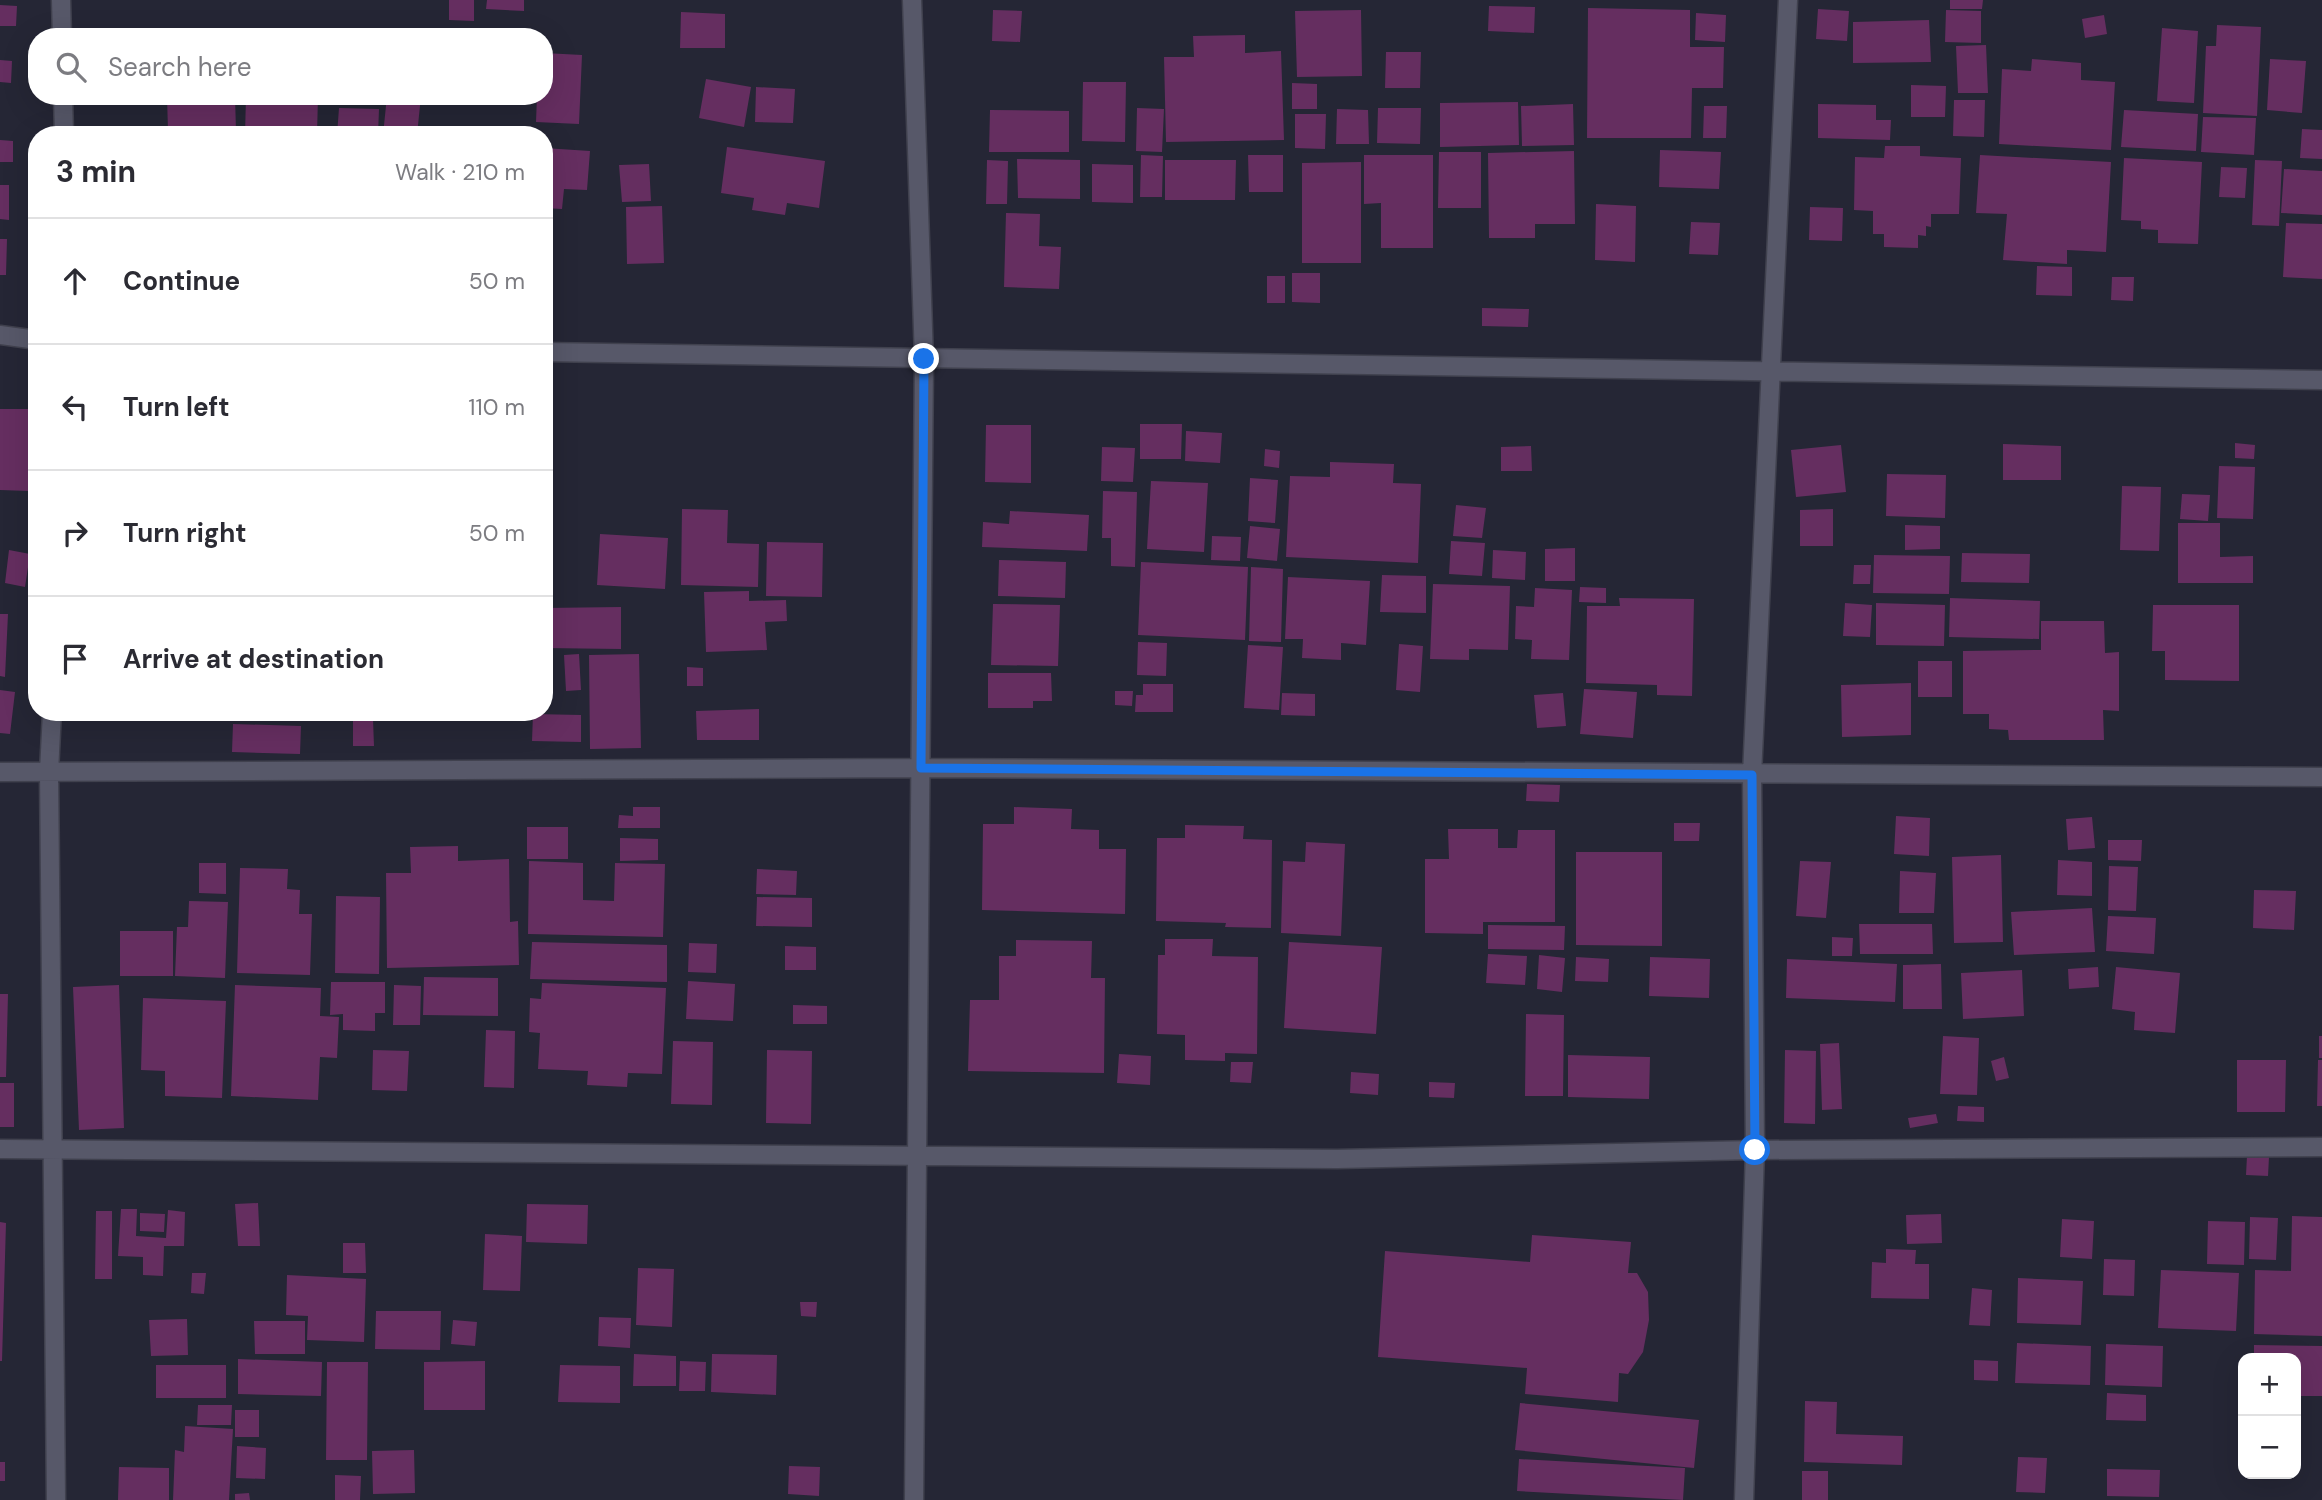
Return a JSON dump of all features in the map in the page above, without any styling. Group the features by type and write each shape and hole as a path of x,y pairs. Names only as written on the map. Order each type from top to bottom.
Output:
{"street":[{"path":"61,0 62,28"},
{"path":"912,0 924,359 914,1500"},
{"path":"1744,1500 1755,1150 1752,775 1788,0"},
{"path":"63,105 64,126"},
{"path":"0,335 28,339"},
{"path":"553,352 2322,380"},
{"path":"52,721 49,772 56,1500"},
{"path":"0,772 921,768 2322,777"},
{"path":"0,1149 1337,1159 1755,1150 2322,1147"}],"building":[{"path":"449,0 474,0 474,21 449,20"},
{"path":"487,0 524,0 524,11 486,9"},
{"path":"1950,0 1983,0 1982,9 1950,9"},
{"path":"0,5 17,6 16,26 0,26"},
{"path":"1489,6 1535,7 1534,33 1488,31"},
{"path":"1588,8 1690,10 1690,47 1724,47 1723,88 1692,88 1691,138 1587,138"},
{"path":"1818,9 1849,11 1847,41 1816,39"},
{"path":"993,10 1022,11 1020,42 992,41"},
{"path":"1361,10 1362,76 1297,77 1295,11"},
{"path":"1946,10 1981,11 1981,43 1945,42"},
{"path":"681,12 725,14 725,48 680,48"},
{"path":"1696,13 1726,15 1725,42 1695,40"},
{"path":"2104,15 2107,34 2085,38 2082,19"},
{"path":"1929,20 1931,62 1853,63 1853,22"},
{"path":"2217,25 2261,27 2257,116 2203,113 2206,46 2216,46"},
{"path":"2162,28 2198,31 2194,103 2157,101"},
{"path":"1245,35 1245,53 1281,51 1284,140 1166,142 1164,57 1194,57 1193,36"},
{"path":"1986,45 1988,93 1958,93 1956,46"},
{"path":"1386,52 1421,52 1420,88 1385,88"},
{"path":"553,53 582,55 579,124 536,122 537,105 553,105"},
{"path":"2032,59 2081,63 2081,80 2115,82 2111,150 1999,144 2002,69 2031,71"},
{"path":"2270,59 2306,61 2302,113 2267,110"},
{"path":"0,60 12,61 11,83 0,82"},
{"path":"706,79 751,87 744,127 699,118"},
{"path":"1083,82 1126,82 1125,142 1082,141"},
{"path":"1292,83 1317,84 1317,109 1292,109"},
{"path":"1911,85 1946,86 1945,117 1911,117"},
{"path":"756,87 795,89 793,123 755,122"},
{"path":"1954,100 1985,100 1984,137 1953,136"},
{"path":"1518,102 1519,145 1440,147 1440,103"},
{"path":"1573,104 1574,145 1522,146 1521,106"},
{"path":"1818,104 1876,105 1876,120 1891,120 1890,140 1818,138"},
{"path":"167,105 235,105 236,126 168,126"},
{"path":"246,105 318,105 317,126 245,126"},
{"path":"386,105 420,105 418,126 384,126"},
{"path":"1704,106 1727,106 1726,138 1703,138"},
{"path":"339,108 379,109 378,126 338,126"},
{"path":"1137,108 1164,109 1162,152 1136,151"},
{"path":"1378,108 1421,108 1420,144 1377,143"},
{"path":"1337,109 1368,110 1369,144 1336,144"},
{"path":"990,110 1069,111 1069,152 989,152"},
{"path":"2124,110 2198,114 2196,151 2121,147"},
{"path":"1295,114 1326,114 1325,149 1295,148"},
{"path":"2203,117 2256,118 2254,155 2201,152"},
{"path":"2302,129 2322,130 2322,159 2300,158"},
{"path":"0,140 13,141 13,162 0,162"},
{"path":"1885,146 1920,146 1920,156 1961,158 1959,214 1931,214 1931,227 1926,226 1926,236 1918,235 1918,248 1884,247 1884,234 1873,234 1873,211 1854,210 1855,157 1884,158"},
{"path":"727,147 825,161 819,208 787,203 785,215 752,210 754,198 721,193"},
{"path":"553,149 590,151 587,190 564,189 562,209 553,208"},
{"path":"1660,150 1721,152 1719,189 1659,187"},
{"path":"1574,151 1575,224 1535,224 1535,238 1489,238 1488,153"},
{"path":"1439,152 1481,152 1481,208 1438,208"},
{"path":"1141,155 1163,156 1162,197 1140,197"},
{"path":"1248,155 1283,155 1283,192 1249,192"},
{"path":"1364,155 1433,155 1433,248 1381,248 1381,203 1364,204"},
{"path":"1980,155 2111,162 2106,252 2067,250 2067,264 2003,260 2007,214 1976,213"},
{"path":"2124,158 2202,162 2198,244 2158,243 2158,230 2141,229 2141,221 2121,220"},
{"path":"1017,159 1080,160 1080,199 1018,198"},
{"path":"987,160 1008,161 1007,204 986,204"},
{"path":"1165,160 1236,160 1235,200 1165,200"},
{"path":"2255,160 2282,161 2279,226 2252,225"},
{"path":"1361,162 1361,263 1302,263 1302,163"},
{"path":"649,164 651,201 622,202 619,165"},
{"path":"1092,164 1133,165 1133,203 1092,202"},
{"path":"2221,167 2247,168 2245,198 2219,197"},
{"path":"2284,169 2322,171 2322,215 2281,213"},
{"path":"0,185 9,185 9,220 0,219"},
{"path":"1596,204 1636,206 1635,262 1595,260"},
{"path":"662,206 664,263 627,264 626,207"},
{"path":"1810,207 1843,208 1842,241 1809,240"},
{"path":"1006,213 1040,214 1039,246 1061,247 1059,289 1004,287"},
{"path":"1691,222 1720,223 1718,255 1689,254"},
{"path":"2286,223 2322,224 2322,279 2283,277"},
{"path":"0,239 7,239 6,275 0,275"},
{"path":"2037,266 2072,267 2072,296 2036,295"},
{"path":"1292,273 1320,273 1320,303 1292,302"},
{"path":"1267,276 1285,276 1285,303 1267,303"},
{"path":"2112,277 2134,277 2133,301 2111,300"},
{"path":"1482,308 1529,309 1528,327 1482,326"},
{"path":"0,409 28,409 28,491 0,490"},
{"path":"1140,424 1182,424 1181,459 1140,459"},
{"path":"986,425 1031,425 1031,483 985,482"},
{"path":"1186,431 1222,433 1220,463 1185,461"},
{"path":"2235,443 2255,445 2254,459 2235,458"},
{"path":"2003,444 2061,446 2061,480 2003,480"},
{"path":"1841,445 1846,492 1796,497 1791,450"},
{"path":"1531,446 1532,471 1501,471 1501,447"},
{"path":"1102,447 1135,448 1133,482 1101,481"},
{"path":"1265,449 1280,451 1279,468 1264,466"},
{"path":"1330,462 1394,464 1393,483 1421,484 1418,563 1286,557 1290,476 1330,477"},
{"path":"2219,466 2255,467 2253,519 2217,518"},
{"path":"1887,474 1946,475 1945,518 1886,516"},
{"path":"1250,478 1278,480 1275,523 1248,521"},
{"path":"1151,481 1208,483 1204,552 1147,549"},
{"path":"2122,486 2161,487 2159,551 2120,550"},
{"path":"1103,491 1137,492 1135,567 1111,566 1111,538 1102,538"},
{"path":"2182,494 2210,495 2208,521 2180,519"},
{"path":"1456,505 1486,508 1482,538 1453,536"},
{"path":"682,509 728,510 727,543 759,544 758,587 681,585"},
{"path":"1833,509 1833,546 1800,546 1800,510"},
{"path":"1010,511 1089,515 1087,551 982,547 983,522 1009,524"},
{"path":"2178,523 2220,523 2220,557 2253,556 2253,583 2178,583"},
{"path":"1905,525 1940,526 1940,549 1905,550"},
{"path":"1250,526 1280,529 1277,561 1247,558"},
{"path":"600,534 668,538 665,589 597,585"},
{"path":"1212,536 1241,537 1240,561 1211,560"},
{"path":"1451,541 1485,543 1482,576 1449,574"},
{"path":"767,542 823,543 822,597 766,596"},
{"path":"1575,548 1575,581 1545,581 1545,549"},
{"path":"9,550 28,554 25,587 5,583"},
{"path":"1493,550 1526,552 1525,580 1492,578"},
{"path":"1962,553 2030,554 2029,583 1961,582"},
{"path":"1874,555 1950,556 1949,594 1873,593"},
{"path":"999,560 1066,562 1065,598 998,596"},
{"path":"1141,562 1248,567 1245,640 1138,635"},
{"path":"1854,565 1871,565 1870,584 1853,584"},
{"path":"1251,567 1283,569 1281,642 1249,641"},
{"path":"1382,575 1426,576 1426,613 1380,612"},
{"path":"1288,577 1370,581 1366,645 1341,643 1341,660 1302,658 1303,639 1285,639"},
{"path":"1433,584 1510,586 1508,650 1469,649 1469,660 1430,659"},
{"path":"1580,587 1606,588 1606,603 1579,602"},
{"path":"1535,588 1572,590 1569,660 1531,659 1532,640 1515,639 1516,606 1534,607"},
{"path":"749,591 749,601 786,600 787,621 765,622 767,650 706,652 704,592"},
{"path":"1619,598 1694,599 1692,696 1657,695 1657,685 1586,683 1587,606 1620,606"},
{"path":"1950,598 2040,601 2039,639 1949,637"},
{"path":"1845,603 1872,605 1870,637 1843,636"},
{"path":"1876,603 1945,605 1944,646 1876,645"},
{"path":"993,604 1060,605 1058,666 991,665"},
{"path":"2153,605 2239,605 2239,681 2165,680 2165,651 2152,651"},
{"path":"621,607 621,649 553,648 553,608"},
{"path":"0,614 8,614 5,677 0,676"},
{"path":"2041,621 2104,621 2105,653 2119,652 2119,711 2103,710 2104,740 2009,740 2008,730 1989,729 1989,714 1963,714 1963,651 2041,650"},
{"path":"1138,642 1167,643 1166,676 1137,675"},
{"path":"1399,644 1423,646 1420,692 1396,690"},
{"path":"1248,645 1283,647 1279,710 1244,708"},
{"path":"579,654 581,690 566,691 564,655"},
{"path":"639,654 641,748 590,749 589,655"},
{"path":"1918,661 1952,661 1952,697 1918,697"},
{"path":"687,667 703,668 703,686 687,686"},
{"path":"988,673 1051,673 1052,701 1033,701 1033,708 988,708"},
{"path":"1911,683 1911,735 1842,737 1841,685"},
{"path":"1143,684 1173,684 1173,712 1135,712 1136,695 1143,695"},
{"path":"1584,689 1637,692 1633,738 1580,734"},
{"path":"0,690 15,692 10,734 0,733"},
{"path":"1115,691 1133,691 1132,706 1115,705"},
{"path":"1282,693 1315,694 1315,716 1281,715"},
{"path":"1563,693 1566,726 1537,728 1534,695"},
{"path":"759,709 759,740 697,740 696,711"},
{"path":"553,714 581,715 581,742 532,741 533,721 553,721"},
{"path":"353,721 373,721 374,746 353,746"},
{"path":"233,724 301,726 300,754 232,752"},
{"path":"1527,784 1560,785 1559,802 1526,801"},
{"path":"633,807 660,807 660,828 618,828 619,815 633,816"},
{"path":"1014,807 1072,809 1071,829 1099,830 1099,849 1126,849 1125,914 982,910 983,824 1014,824"},
{"path":"1896,816 1930,818 1929,856 1894,854"},
{"path":"2092,817 2095,848 2068,850 2066,819"},
{"path":"1674,823 1700,823 1699,841 1674,841"},
{"path":"1185,825 1244,826 1243,839 1272,840 1271,928 1225,927 1226,923 1156,921 1157,838 1185,838"},
{"path":"527,827 568,827 568,859 527,859"},
{"path":"1448,829 1498,829 1498,848 1517,848 1518,830 1555,830 1555,922 1483,922 1483,934 1425,933 1425,859 1449,859"},
{"path":"620,838 658,839 658,860 620,861"},
{"path":"2108,840 2142,840 2141,861 2108,860"},
{"path":"1306,842 1345,844 1341,936 1281,933 1283,861 1305,862"},
{"path":"458,846 458,861 509,859 510,922 518,921 519,965 387,968 386,873 411,873 410,847"},
{"path":"1576,852 1662,852 1662,946 1576,945"},
{"path":"2001,855 2003,942 1954,943 1952,857"},
{"path":"2058,860 2092,862 2092,896 2057,895"},
{"path":"529,861 583,863 583,900 614,901 615,863 665,864 663,937 528,934"},
{"path":"1800,861 1831,862 1826,918 1796,916"},
{"path":"199,863 226,863 226,894 199,893"},
{"path":"2109,866 2138,867 2136,911 2108,910"},
{"path":"240,868 288,869 287,889 300,890 299,914 312,914 310,975 237,973"},
{"path":"757,869 797,871 796,895 756,894"},
{"path":"1900,871 1936,873 1934,913 1899,913"},
{"path":"2254,890 2296,891 2294,930 2253,928"},
{"path":"336,896 380,897 379,974 335,973"},
{"path":"757,897 812,898 812,927 756,926"},
{"path":"189,901 228,902 225,978 175,976 177,927 188,927"},
{"path":"2092,908 2095,952 2014,955 2011,912"},
{"path":"2108,916 2156,918 2154,954 2106,951"},
{"path":"1859,924 1932,924 1933,954 1860,954"},
{"path":"1488,925 1565,926 1564,950 1488,949"},
{"path":"120,931 173,931 173,976 120,976"},
{"path":"1832,937 1853,938 1852,956 1832,956"},
{"path":"1165,939 1213,939 1212,956 1258,957 1257,1054 1225,1053 1225,1061 1185,1060 1185,1035 1157,1034 1158,955 1165,955"},
{"path":"1016,940 1092,941 1091,978 1105,978 1104,1073 968,1071 970,1000 999,1000 999,956 1016,956"},
{"path":"532,942 667,945 667,982 530,979"},
{"path":"1289,942 1382,947 1376,1034 1284,1028"},
{"path":"689,943 717,944 716,973 688,972"},
{"path":"785,946 816,947 816,970 785,970"},
{"path":"1488,954 1527,956 1525,985 1486,983"},
{"path":"1539,955 1565,958 1562,992 1537,989"},
{"path":"1576,957 1609,959 1608,982 1575,981"},
{"path":"1650,957 1710,959 1709,998 1649,996"},
{"path":"1787,959 1897,964 1895,1002 1786,998"},
{"path":"1941,964 1942,1009 1903,1009 1903,965"},
{"path":"2098,967 2099,987 2069,989 2068,969"},
{"path":"2116,967 2180,973 2175,1033 2134,1030 2135,1012 2112,1009"},
{"path":"2022,970 2024,1016 1963,1019 1961,973"},
{"path":"424,977 498,978 498,1016 423,1015"},
{"path":"688,981 735,984 733,1021 686,1019"},
{"path":"331,982 385,982 385,1013 375,1013 375,1031 343,1030 343,1014 330,1015"},
{"path":"542,983 666,988 662,1074 628,1073 627,1087 587,1085 588,1071 538,1069 540,1033 529,1032 530,998 541,999"},
{"path":"119,985 124,1128 79,1130 73,987"},
{"path":"235,985 321,988 320,1016 339,1017 337,1058 320,1057 318,1100 231,1096"},
{"path":"394,985 421,986 420,1025 393,1025"},
{"path":"0,994 8,994 6,1077 0,1077"},
{"path":"143,998 226,1001 222,1098 165,1096 165,1071 141,1070"},
{"path":"793,1005 827,1006 827,1024 793,1024"},
{"path":"1526,1014 1564,1015 1563,1096 1525,1096"},
{"path":"486,1030 515,1031 514,1088 484,1087"},
{"path":"1943,1036 1979,1038 1977,1095 1940,1094"},
{"path":"2319,1036 2322,1036 2322,1058 2319,1058"},
{"path":"673,1041 713,1042 712,1105 671,1104"},
{"path":"1839,1043 1842,1109 1822,1110 1820,1044"},
{"path":"373,1050 409,1051 407,1091 372,1090"},
{"path":"767,1050 812,1051 811,1124 766,1123"},
{"path":"1785,1050 1816,1051 1815,1124 1784,1123"},
{"path":"1119,1054 1151,1056 1150,1085 1117,1083"},
{"path":"1568,1055 1650,1057 1649,1099 1568,1097"},
{"path":"2004,1057 2009,1078 1996,1081 1991,1061"},
{"path":"2237,1060 2286,1060 2285,1112 2237,1112"},
{"path":"2318,1060 2322,1060 2322,1106 2317,1106"},
{"path":"1231,1062 1253,1062 1251,1083 1230,1082"},
{"path":"1351,1072 1379,1074 1378,1095 1350,1093"},
{"path":"1429,1082 1455,1083 1454,1098 1429,1097"},
{"path":"0,1083 14,1083 14,1127 0,1127"},
{"path":"1958,1106 1984,1107 1984,1122 1957,1121"},
{"path":"1936,1114 1938,1123 1910,1128 1908,1118"},
{"path":"2247,1156 2269,1157 2268,1176 2246,1175"},
{"path":"258,1203 260,1246 238,1246 235,1204"},
{"path":"527,1204 588,1205 587,1244 526,1242"},
{"path":"121,1209 137,1209 136,1236 166,1238 168,1210 185,1212 184,1246 164,1246 163,1276 143,1275 143,1257 118,1256"},
{"path":"96,1211 112,1211 112,1279 95,1279"},
{"path":"140,1213 165,1214 164,1232 140,1231"},
{"path":"1941,1214 1942,1243 1907,1244 1906,1215"},
{"path":"2292,1216 2322,1217 2322,1336 2254,1334 2255,1270 2291,1271"},
{"path":"2250,1217 2278,1218 2276,1260 2249,1259"},
{"path":"2062,1219 2094,1221 2092,1259 2060,1257"},
{"path":"2208,1221 2245,1222 2244,1265 2207,1264"},
{"path":"0,1222 6,1223 2,1361 0,1361"},
{"path":"485,1234 522,1236 520,1291 483,1290"},
{"path":"1532,1235 1631,1242 1628,1273 1637,1273 1648,1292 1649,1320 1643,1352 1628,1374 1619,1373 1618,1402 1525,1394 1527,1368 1378,1357 1385,1251 1530,1262"},
{"path":"343,1243 365,1243 366,1273 343,1273"},
{"path":"1886,1249 1916,1250 1915,1264 1929,1264 1929,1299 1871,1298 1872,1262 1886,1263"},
{"path":"2104,1259 2135,1260 2134,1296 2103,1295"},
{"path":"638,1268 674,1269 672,1327 636,1325"},
{"path":"2161,1270 2239,1273 2236,1331 2158,1328"},
{"path":"192,1273 206,1273 204,1294 191,1293"},
{"path":"287,1275 366,1279 364,1342 307,1340 308,1316 286,1315"},
{"path":"2018,1278 2083,1281 2081,1325 2017,1323"},
{"path":"1972,1288 1992,1290 1990,1326 1969,1325"},
{"path":"800,1302 817,1302 816,1317 801,1316"},
{"path":"376,1311 441,1311 440,1350 375,1349"},
{"path":"599,1317 631,1318 630,1348 598,1346"},
{"path":"187,1319 188,1355 151,1356 149,1320"},
{"path":"453,1320 477,1322 475,1346 451,1344"},
{"path":"254,1321 305,1321 305,1354 255,1354"},
{"path":"2017,1343 2091,1346 2090,1385 2015,1383"},
{"path":"2106,1344 2163,1346 2162,1387 2105,1385"},
{"path":"2254,1345 2322,1346 2322,1396 2301,1396 2301,1353 2254,1353"},
{"path":"634,1354 676,1356 676,1386 633,1386"},
{"path":"712,1354 777,1355 776,1395 711,1392"},
{"path":"238,1359 322,1362 321,1396 238,1394"},
{"path":"1974,1360 1998,1361 1998,1381 1974,1380"},
{"path":"485,1361 485,1410 424,1410 424,1362"},
{"path":"680,1361 706,1362 705,1391 679,1391"},
{"path":"327,1362 368,1362 367,1460 326,1460"},
{"path":"156,1365 226,1365 226,1398 156,1398"},
{"path":"560,1365 620,1366 620,1403 558,1402"},
{"path":"2107,1393 2146,1395 2146,1421 2106,1420"},
{"path":"1805,1401 1837,1402 1836,1434 1903,1436 1902,1465 1804,1462"},
{"path":"1520,1403 1699,1420 1694,1468 1515,1450"},
{"path":"198,1405 232,1405 231,1425 197,1425"},
{"path":"235,1410 259,1410 259,1437 235,1437"},
{"path":"185,1426 233,1429 229,1500 173,1500 175,1450 184,1452"},
{"path":"237,1446 266,1448 265,1479 236,1478"},
{"path":"414,1450 415,1493 373,1494 372,1451"},
{"path":"2018,1457 2047,1458 2045,1493 2016,1492"},
{"path":"1519,1459 1685,1468 1683,1500 1517,1491"},
{"path":"0,1462 5,1462 5,1481 0,1481"},
{"path":"789,1466 820,1467 819,1496 788,1494"},
{"path":"119,1467 169,1468 169,1500 118,1500"},
{"path":"2107,1469 2160,1470 2159,1497 2107,1496"},
{"path":"1802,1471 1828,1471 1828,1500 1802,1500"},
{"path":"335,1475 361,1476 360,1500 335,1500"},
{"path":"249,1493 250,1500 235,1500 235,1494"}],"route":[{"path":"924,359 921,768 1752,775 1755,1150"}]}
